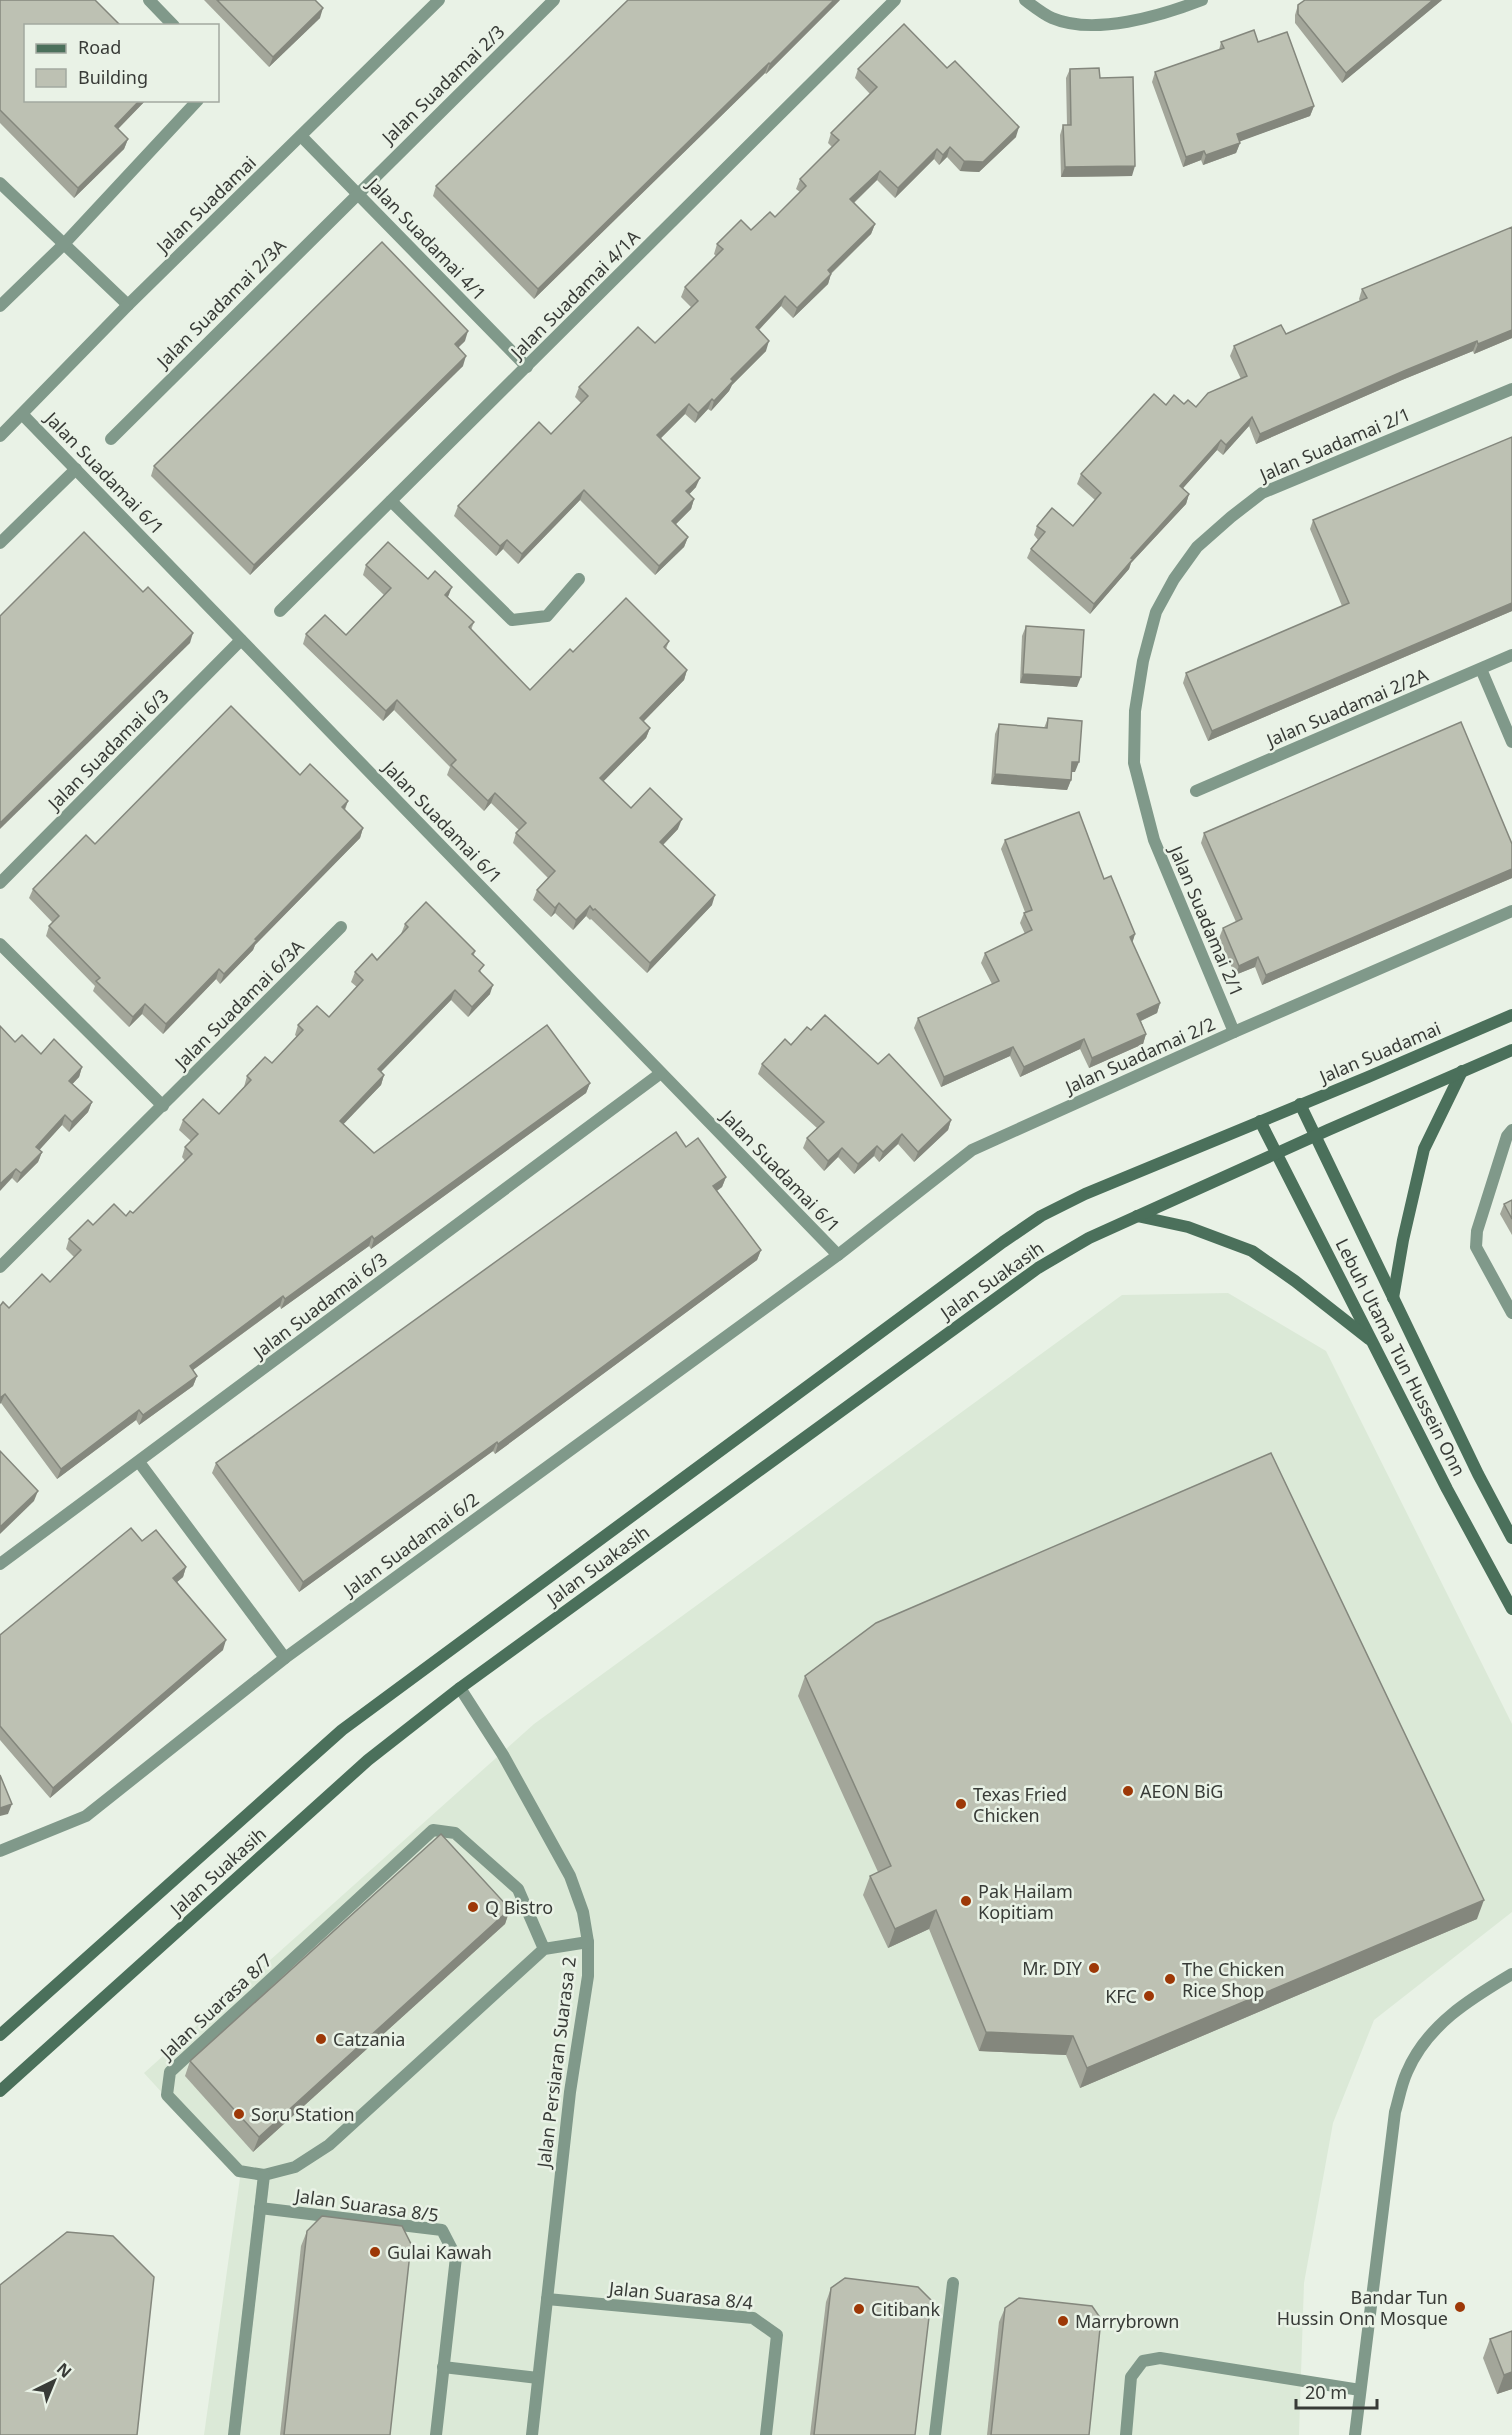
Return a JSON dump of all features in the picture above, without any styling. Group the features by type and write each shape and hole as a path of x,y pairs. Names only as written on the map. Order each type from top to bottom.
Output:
{"main road":[{"name":"Jalan Suadamai","path":"1260,1120 1512,1015"},
{"path":"1276,1153 1512,1050"},
{"path":"1394,1298 1403,1240 1424,1149 1462,1071"},
{"name":"Lebuh Utama Tun Hussein Onn","path":"1300,1104 1478,1474 1512,1538"},
{"name":"Lebuh Utama Tun Hussein Onn","path":"1260,1120 1447,1489 1512,1609"},
{"name":"Jalan Suakasih","path":"0,2035 342,1730 1004,1242 1041,1216 1085,1194 1260,1120"},
{"name":"Jalan Suakasih","path":"0,2091 368,1760 460,1688 1038,1268 1089,1238 1276,1153"},
{"path":"1137,1216 1188,1227 1252,1251 1331,1308 1375,1344"}],"street":[{"path":"149,0 172,24"},
{"name":"Jalan Suadamai","path":"0,436 128,305 439,0"},
{"name":"Jalan Suadamai 2/3","path":"357,193 554,0"},
{"name":"Jalan Suadamai 4/1A","path":"279,612 895,0"},
{"path":"1025,0 1053,18 1088,25 1131,21 1175,10 1202,0"},
{"path":"0,306 63,245 196,102"},
{"name":"Jalan Suadamai 4/1","path":"301,136 527,368"},
{"path":"0,183 128,305"},
{"name":"Jalan Suadamai 2/3A","path":"111,439 357,193"},
{"name":"Jalan Suadamai 2/1","path":"1234,1032 1154,840 1134,763 1135,711 1143,662 1156,612 1174,579 1197,547 1262,493 1512,389"},
{"name":"Jalan Suadamai 6/1","path":"22,414 838,1255"},
{"path":"0,543 76,469"},
{"path":"391,501 512,620 547,616 579,579"},
{"name":"Jalan Suadamai 6/3","path":"0,883 241,640"},
{"name":"Jalan Suadamai 2/2A","path":"1196,791 1512,655"},
{"path":"1481,669 1512,742"},
{"name":"Jalan Suadamai 2/2","path":"838,1255 972,1150 1512,910"},
{"name":"Jalan Suadamai 6/3A","path":"0,1267 341,927"},
{"path":"0,944 163,1106"},
{"name":"Jalan Suadamai 6/3","path":"0,1564 662,1073"},
{"path":"1512,1130 1507,1136 1477,1231 1476,1246 1512,1313"},
{"name":"Jalan Suadamai 6/2","path":"0,1851 86,1816 285,1658 838,1255"},
{"path":"139,1462 285,1658"},
{"name":"Jalan Persiaran Suarasa 2","path":"460,1688 503,1755 570,1876 583,1912 588,1942 588,1976 570,2092 532,2435"},
{"name":"Jalan Suarasa 8/7","path":"433,1830 455,1833 518,1889 544,1949 329,2145 295,2167 264,2175 239,2171 167,2095 170,2072 433,1830"},
{"path":"544,1949 588,1942"},
{"path":"1355,2435 1395,2112 1406,2074 1424,2043 1438,2026 1480,1993 1512,1974"},
{"path":"234,2435 264,2175"},
{"name":"Jalan Suarasa 8/5","path":"260,2208 442,2230 456,2257 436,2435"},
{"path":"935,2435 953,2283"},
{"name":"Jalan Suarasa 8/4","path":"548,2299 753,2318 777,2335 766,2435"},
{"path":"1126,2435 1131,2378 1143,2361 1160,2358 1360,2390"},
{"path":"443,2367 538,2378"}],"shaded area":[{"path":"1228,1293 1326,1351 1512,1724 1512,1912 1374,2020 1333,2123 1304,2283 1299,2435 204,2435 240,2178 144,2073 534,1724 1122,1295"}],"building":[{"path":"0,0 95,0 119,24 24,24 24,102 138,102 115,126 128,139 78,188 0,110"},
{"path":"217,0 315,0 323,8 273,57"},
{"path":"628,0 834,0 538,289 436,186"},
{"path":"1305,0 1433,0 1346,73 1298,14 1298,5"},
{"path":"904,24 947,68 955,61 1019,127 983,162 964,161 950,147 943,155 937,149 898,188 880,171 850,199 875,224 828,270 831,274 797,308 785,296 756,327 769,341 731,379 733,381 714,401 712,399 698,413 689,404 657,435 700,478 686,491 694,499 672,521 688,537 659,566 584,490 522,554 507,540 500,546 458,506 539,422 551,434 588,396 579,387 638,327 655,343 698,301 685,287 723,249 717,244 741,220 751,230 770,212 775,217 806,186 800,179 839,140 831,133 877,87 858,69"},
{"path":"1254,30 1258,42 1287,32 1314,106 1237,134 1240,143 1206,155 1204,151 1186,157 1155,72 1224,48 1221,42"},
{"path":"1099,68 1100,78 1133,77 1135,166 1065,167 1063,125 1071,125 1070,69"},
{"path":"1512,227 1512,330 1478,344 1477,341 1406,370 1260,434 1252,417 1226,445 1221,440 1180,486 1189,494 1131,558 1133,559 1094,604 1031,549 1045,532 1037,526 1052,508 1073,526 1101,493 1081,474 1154,394 1166,405 1174,395 1184,404 1188,400 1196,407 1208,393 1247,376 1234,346 1281,325 1286,334 1367,298 1362,289"},
{"path":"382,242 468,331 455,344 466,356 254,565 154,466"},
{"path":"1512,437 1512,603 1212,731 1186,673 1349,603 1313,520"},
{"path":"84,532 143,592 148,587 193,633 0,823 0,616"},
{"path":"388,542 428,579 435,571 452,587 445,595 474,622 469,627 530,690 570,649 573,652 626,598 669,641 664,647 687,670 640,718 650,728 600,778 631,808 650,788 682,819 660,842 715,895 650,963 590,906 576,920 559,903 555,908 537,890 555,871 516,833 526,823 495,793 488,801 451,765 456,760 397,700 386,711 306,634 325,615 346,635 391,588 366,565"},
{"path":"1026,626 1084,630 1081,677 1023,674"},
{"path":"231,706 300,775 310,764 348,801 342,807 363,828 224,974 219,969 166,1024 145,1004 133,1017 96,981 100,978 49,926 59,916 33,889 86,835 95,844"},
{"path":"1048,718 1082,721 1079,762 1072,762 1071,780 995,774 999,724 1047,728"},
{"path":"1461,722 1512,844 1512,869 1266,975 1258,957 1239,966 1223,928 1242,919 1204,833"},
{"path":"1079,812 1104,879 1111,876 1135,934 1130,937 1160,1003 1137,1014 1146,1034 1092,1058 1084,1039 1024,1067 1013,1047 944,1077 918,1018 999,981 985,953 1032,930 1024,913 1032,910 1005,840"},
{"path":"426,902 475,951 472,954 484,965 479,971 493,985 472,1007 455,990 378,1069 384,1075 340,1121 374,1153 547,1025 590,1083 374,1239 372,1236 285,1299 283,1296 190,1366 197,1376 143,1415 139,1410 61,1469 5,1394 0,1398 0,1306 3,1302 9,1308 42,1274 50,1282 81,1250 69,1239 88,1220 93,1225 114,1204 126,1216 130,1211 133,1213 192,1154 185,1147 198,1134 183,1120 203,1099 219,1114 251,1080 247,1076 265,1057 272,1063 303,1030 298,1025 317,1006 329,1017 363,980 355,972 372,954 377,960 408,927 405,924"},
{"path":"825,1015 878,1064 889,1054 951,1120 918,1152 902,1134 883,1152 877,1146 858,1164 842,1148 828,1161 807,1138 824,1122 762,1064 785,1039 791,1045 807,1027 811,1030"},
{"path":"0,1026 15,1042 22,1035 41,1054 54,1039 82,1067 69,1081 92,1102 72,1122 65,1115 36,1147 42,1152 21,1173 16,1169 0,1184"},
{"path":"676,1132 686,1147 698,1138 726,1177 713,1186 761,1250 498,1444 497,1442 303,1582 216,1463"},
{"path":"1512,1200 1512,1219 1504,1204"},
{"path":"0,1451 38,1491 0,1527"},
{"name":"AEON BiG","path":"1271,1453 1484,1900 1087,2068 1073,2036 986,2032 936,1910 895,1929 870,1876 891,1866 805,1676 876,1623"},
{"path":"131,1528 142,1541 156,1530 186,1567 173,1578 226,1640 53,1788 0,1726 0,1635"},
{"path":"0,1775 12,1804 0,1808"},
{"path":"441,1834 510,1909 259,2137 190,2061"},
{"path":"322,2216 402,2226 411,2244 390,2435 284,2435 307,2231"},
{"path":"67,2232 113,2236 154,2277 137,2435 0,2435 0,2285"},
{"path":"845,2278 918,2287 931,2300 915,2435 814,2435 831,2288"},
{"path":"1019,2298 1092,2306 1101,2319 1089,2435 991,2435 1005,2308"},
{"path":"1512,2331 1512,2372 1504,2375 1490,2339"}],"place":[{"name":"AEON BiG","path":"1128,1791"},
{"name":"Texas Fried Chicken","path":"961,1804"},
{"name":"Pak Hailam Kopitiam","path":"966,1901"},
{"name":"Q Bistro","path":"473,1907"},
{"name":"Mr. DIY","path":"1094,1968"},
{"name":"The Chicken Rice Shop","path":"1170,1979"},
{"name":"KFC","path":"1149,1996"},
{"name":"Catzania","path":"321,2039"},
{"name":"Soru Station","path":"239,2114"},
{"name":"Gulai Kawah","path":"375,2252"},
{"name":"Bandar Tun Hussin Onn Mosque","path":"1460,2307"},
{"name":"Citibank","path":"859,2309"},
{"name":"Marrybrown","path":"1063,2321"}]}
